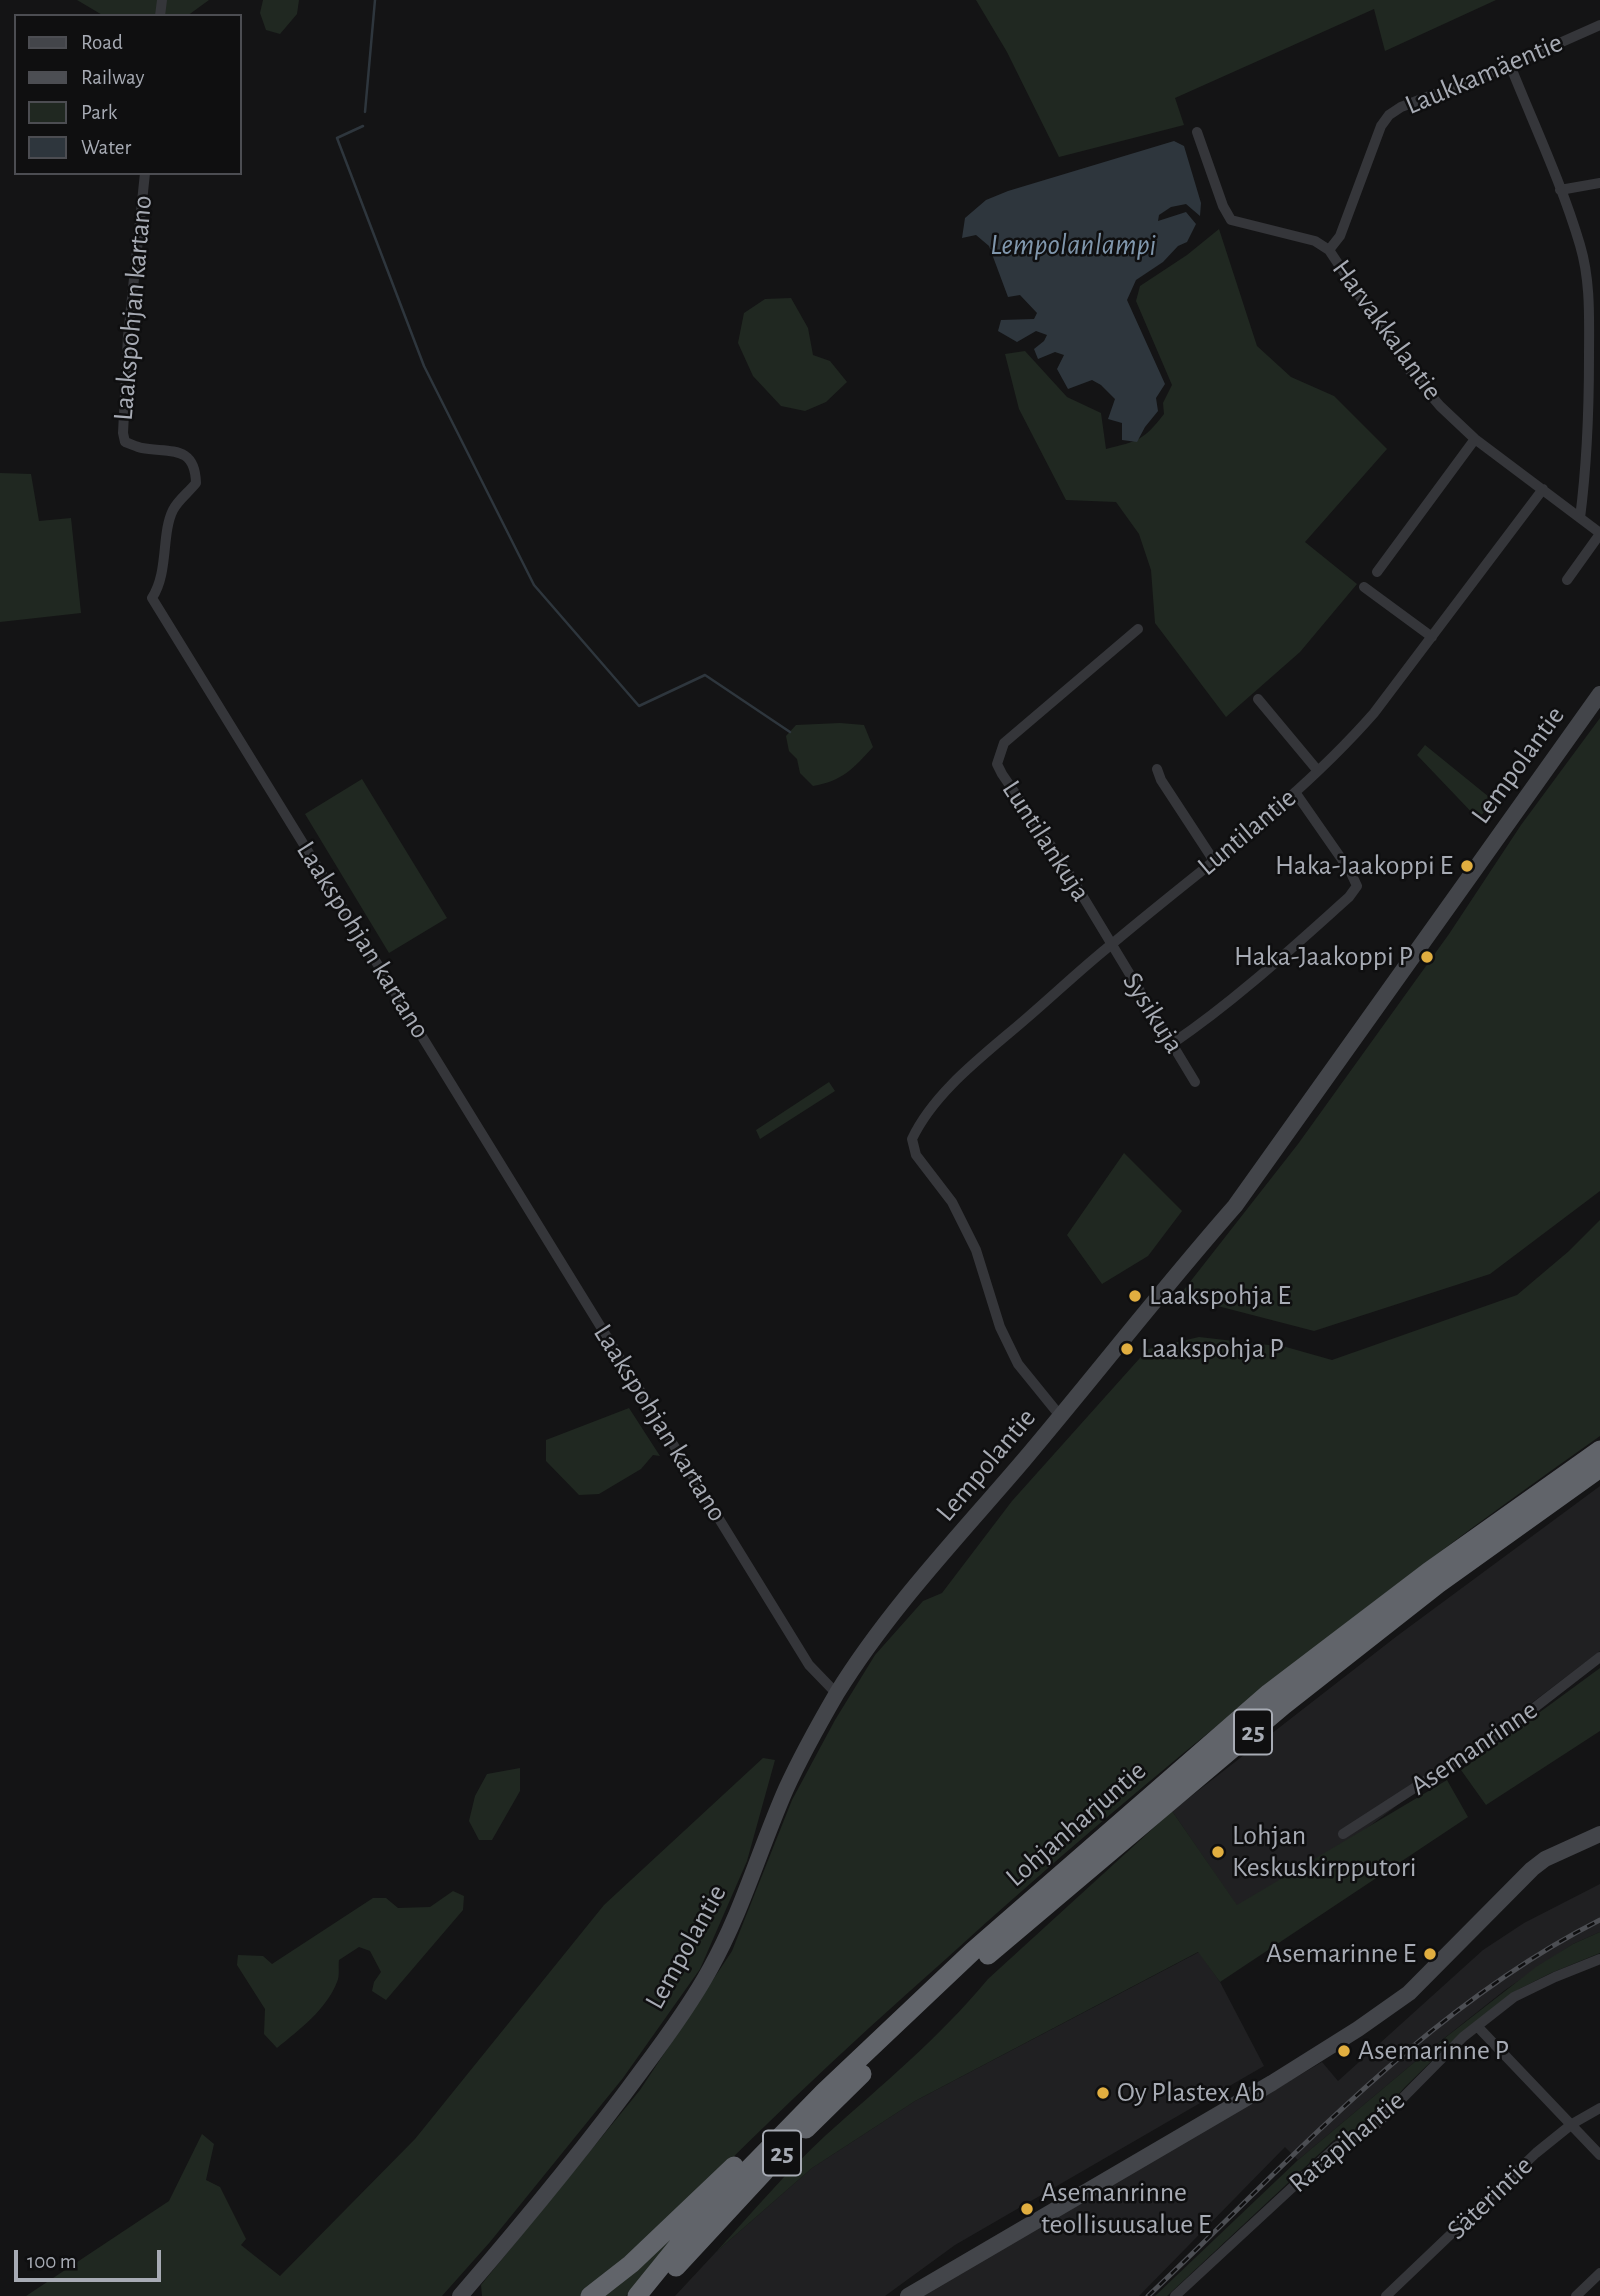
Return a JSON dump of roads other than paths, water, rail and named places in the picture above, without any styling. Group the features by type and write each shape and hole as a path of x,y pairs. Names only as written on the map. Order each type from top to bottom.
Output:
{"highway":[{"name":"Lohjanharjuntie","path":"637,2296 697,2222 824,2092 973,1951 1269,1693 1429,1572 1600,1450"},
{"name":"Lohjanharjuntie","path":"650,2296 787,2148 982,1960 1284,1706 1438,1584 1600,1468"},
{"path":"590,2296 631,2264 794,2110 824,2092"}],"street":[{"name":"Laukkamäentie","path":"1329,250 1340,236 1381,126 1389,115 1401,107 1510,65 1600,25"},
{"path":"1510,65 1560,190 1580,246 1587,279 1588,438 1580,518"},
{"name":"Harvakkalantie","path":"1197,132 1223,206 1231,220 1314,241 1329,250 1406,366 1440,406 1475,439 1600,533"},
{"name":"Laakspohjan kartano","path":"145,175 128,336 122,433 125,442 142,448 164,448 187,456 195,470 196,483 174,509 158,589 152,598 809,1665 837,1694"},
{"path":"1560,190 1600,183"},
{"path":"1377,572 1475,439"},
{"name":"Luntilantie","path":"1061,1417 1018,1364 1000,1327 976,1250 952,1202 916,1155 912,1139 918,1126 958,1078 1111,944 1214,861 1318,771 1374,713 1543,489"},
{"path":"1567,580 1600,533"},
{"path":"1364,587 1432,637"},
{"name":"Luntilankuja","path":"1111,944 1062,862 997,764 1004,743 1138,629"},
{"name":"Lempolantie","path":"460,2296 517,2230 616,2105 710,1969 753,1877 786,1790 837,1694 859,1660 903,1602 1061,1417 1235,1206 1600,694"},
{"path":"1258,699 1318,771"},
{"path":"1157,769 1161,780 1214,861"},
{"path":"1173,1043 1204,1022 1267,970 1349,897 1357,886 1350,871 1295,792"},
{"name":"Sysikuja","path":"1111,944 1195,1082"},
{"name":"Asemanrinne","path":"1343,1834 1512,1725 1600,1657"},
{"path":"908,2296 1272,2084 1342,2039 1409,1993 1532,1869 1545,1859 1600,1834"},
{"name":"Ratapihantie","path":"1175,2296 1336,2147 1376,2125 1436,2062 1477,2026 1514,1997 1600,1959"},
{"path":"1477,2026 1600,2155"},
{"name":"Säterintie","path":"1386,2296 1536,2153 1572,2124 1600,2108"},
{"path":"1576,2296 1600,2273"}],"water":[{"name":"Lempolanlampi","path":"1174,141 1184,146 1201,203 1200,216 1186,204 1171,207 1159,215 1158,221 1186,212 1196,224 1187,242 1178,246 1163,262 1136,280 1127,300 1165,384 1156,398 1158,411 1137,442 1122,440 1122,423 1108,419 1115,399 1101,385 1092,380 1068,389 1057,369 1064,355 1055,352 1038,359 1034,349 1047,335 1036,331 1017,342 998,331 1001,320 1034,319 1037,313 1020,295 1008,297 989,246 976,235 962,238 965,218 986,200 1008,191"}],"waterway":[{"path":"365,112 375,0"},
{"path":"363,126 337,138 424,366 534,585 639,706 705,675 790,732"}],"railway":[{"path":"1148,2296 1307,2142 1417,2043 1536,1956 1600,1920"}],"place":[{"name":"Haka-Jaakoppi E","path":"1467,866"},
{"name":"Haka-Jaakoppi P","path":"1427,957"},
{"name":"Laakspohja E","path":"1135,1296"},
{"name":"Laakspohja P","path":"1127,1349"},
{"name":"Lohjan Keskuskirpputori","path":"1218,1852"},
{"name":"Asemarinne E","path":"1430,1954"},
{"name":"Asemarinne P","path":"1344,2051"},
{"name":"Oy Plastex Ab","path":"1103,2093"},
{"name":"Asemanrinne teollisuusalue E","path":"1027,2209"}]}
